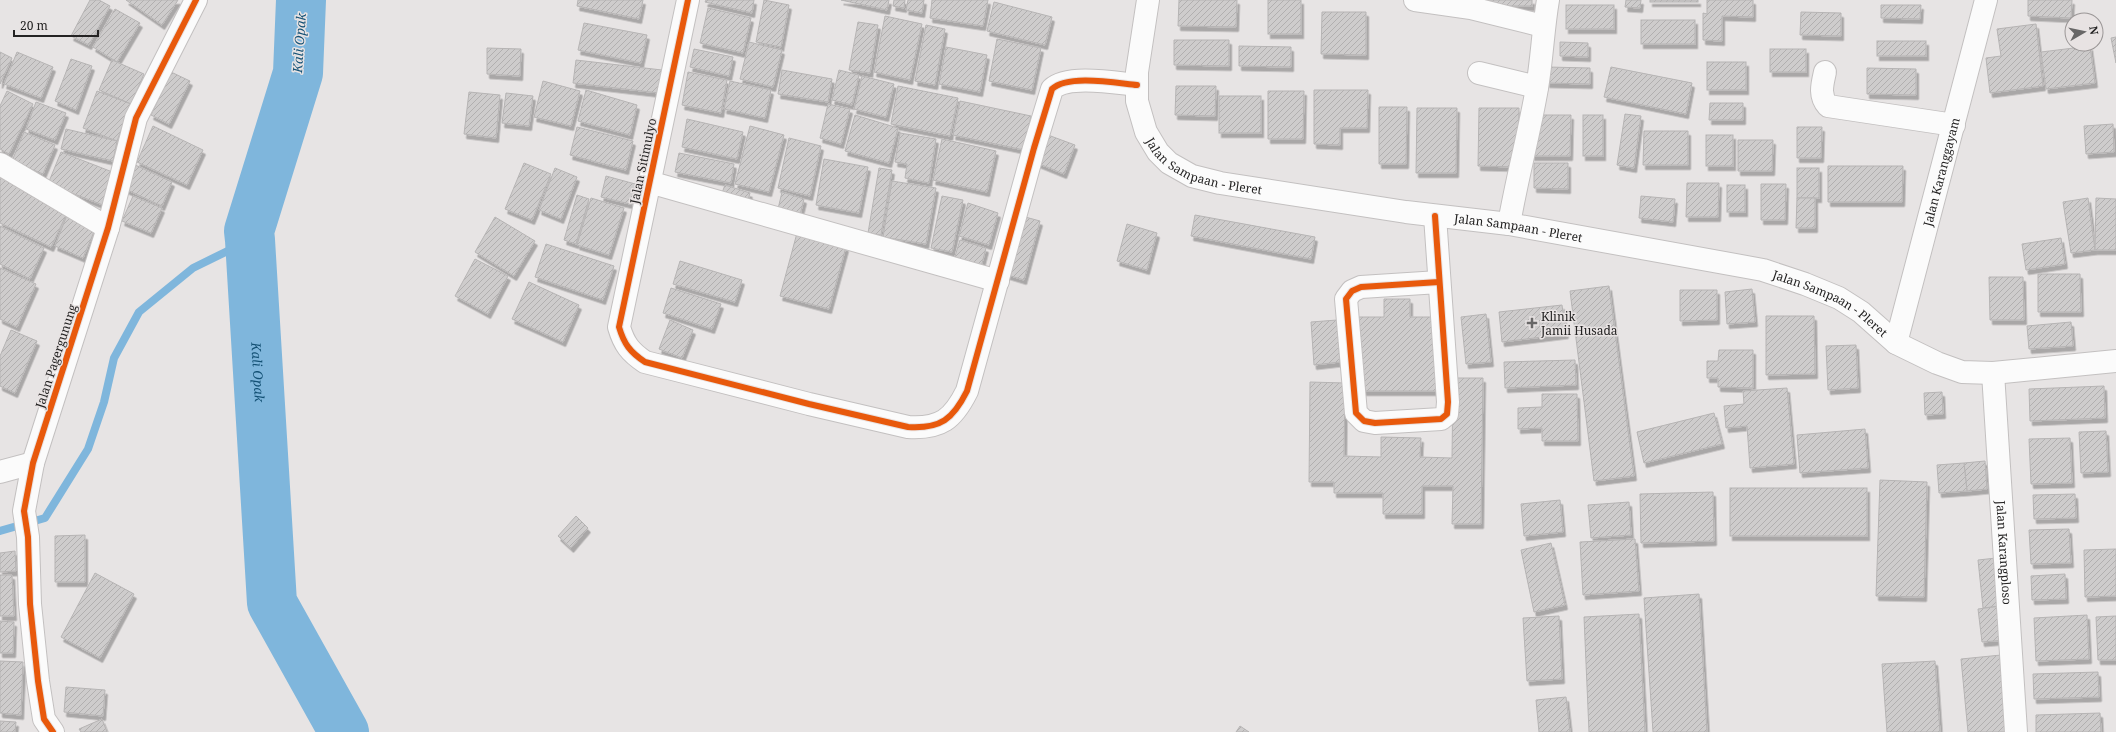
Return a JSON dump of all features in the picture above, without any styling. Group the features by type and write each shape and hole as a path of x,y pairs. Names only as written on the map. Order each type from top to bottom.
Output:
{"street":[{"name":"Jalan Pagergunung","path":"46,728 30,604 28,537 24,511 33,463 108,228 136,118 196,0"},
{"name":"Jalan Sitimulyo","path":"688,0 619,327 623,342 632,354 645,362 809,404 908,426 924,428 949,419 959,406 967,391 998,281"},
{"name":"Jalan Sampaan - Pleret","path":"1148,0 1137,72 1136,101 1146,132 1158,152 1169,163 1192,176 1220,183 1435,216 1509,224 1763,270 1805,284 1839,298 1861,312 1896,343 1937,364 1962,372 1993,373 2116,362"},
{"path":"1415,0 1471,8 1543,26"},
{"path":"1509,224 1537,87 1543,26 1548,0"},
{"name":"Jalan Karanggayam","path":"1896,343 1986,0"},
{"path":"1825,72 1822,90 1823,100 1828,106 1954,125"},
{"path":"1479,73 1537,87"},
{"path":"649,182 998,281 1052,89 1072,82 1084,81 1137,85"},
{"path":"0,164 108,228"},
{"path":"1435,216 1440,282 1448,402 1447,414 1441,419 1375,423 1364,421 1356,413 1346,299 1352,291 1361,287 1440,282"},
{"name":"Jalan Karangploso","path":"1993,373 2016,732"},
{"path":"0,472 33,463"}],"building":[{"path":"90,0 99,0 110,6 89,45 71,36"},
{"path":"126,0 178,0 162,25"},
{"path":"578,0 643,0 639,19 577,6"},
{"path":"706,0 754,0 752,13 705,2"},
{"path":"764,0 789,5 781,47 756,42"},
{"path":"841,0 889,0 887,10"},
{"path":"894,0 905,0 904,8 893,6"},
{"path":"908,0 924,0 922,13 906,10"},
{"path":"932,0 988,0 983,26 930,18"},
{"path":"1179,0 1237,0 1236,27 1178,26"},
{"path":"1268,0 1301,0 1301,34 1268,34"},
{"path":"1471,0 1532,0 1532,6 1471,6"},
{"path":"1626,0 1641,0 1640,8 1625,7"},
{"path":"1650,0 1698,0 1698,2 1650,2"},
{"path":"1707,0 1753,0 1753,17 1722,16 1722,41 1703,40 1703,13 1707,14"},
{"path":"2028,0 2072,0 2071,12 2064,12 2064,18 2028,16"},
{"path":"994,2 1052,17 1045,45 987,31"},
{"path":"1566,5 1614,5 1614,29 1566,29"},
{"path":"1881,5 1921,5 1920,19 1881,18"},
{"path":"708,8 751,18 743,53 700,43"},
{"path":"115,9 140,23 117,62 93,47"},
{"path":"1322,12 1366,12 1366,55 1321,54"},
{"path":"1801,12 1841,13 1841,36 1800,35"},
{"path":"885,16 922,24 910,80 874,72"},
{"path":"1641,20 1695,20 1695,44 1641,44"},
{"path":"858,22 878,25 870,73 849,70"},
{"path":"584,23 647,35 641,63 578,50"},
{"path":"2036,24 2043,86 1990,93 1986,58 2001,56 1997,29"},
{"path":"926,25 945,29 935,85 915,81"},
{"path":"2116,37 2116,63 2111,38"},
{"path":"997,39 1041,48 1032,90 989,81"},
{"path":"1174,40 1229,40 1229,66 1174,65"},
{"path":"1877,41 1926,41 1926,56 1877,56"},
{"path":"749,42 782,50 773,87 740,79"},
{"path":"1560,42 1588,43 1588,57 1560,56"},
{"path":"1239,46 1291,47 1291,67 1239,66"},
{"path":"946,47 987,55 980,92 939,84"},
{"path":"487,48 521,49 520,76 487,74"},
{"path":"694,49 733,57 729,76 690,67"},
{"path":"1770,49 1806,49 1806,72 1770,72"},
{"path":"2064,49 2064,52 2091,52 2095,83 2046,89 2041,52"},
{"path":"0,52 12,58 0,84"},
{"path":"17,52 53,67 41,98 4,84"},
{"path":"71,59 92,66 76,110 55,101"},
{"path":"112,60 144,74 131,104 99,90"},
{"path":"576,60 662,70 659,93 573,83"},
{"path":"1707,62 1746,62 1746,90 1707,90"},
{"path":"1548,67 1590,68 1590,84 1547,83"},
{"path":"1611,67 1692,83 1686,114 1604,97"},
{"path":"1867,68 1916,69 1916,95 1867,94"},
{"path":"782,70 832,79 828,102 778,94"},
{"path":"839,70 859,75 852,105 832,100"},
{"path":"171,72 190,81 169,124 151,115"},
{"path":"688,72 727,80 721,113 682,105"},
{"path":"862,76 894,84 886,117 854,109"},
{"path":"543,81 580,91 571,126 534,117"},
{"path":"730,81 771,90 765,118 724,109"},
{"path":"898,86 958,98 950,136 891,124"},
{"path":"1176,86 1216,86 1215,116 1175,115"},
{"path":"586,90 637,105 630,135 578,121"},
{"path":"1314,90 1368,90 1367,128 1340,128 1340,145 1314,144"},
{"path":"7,91 33,104 9,154 0,149 0,106"},
{"path":"97,91 131,104 117,141 83,128"},
{"path":"1268,91 1304,91 1303,139 1268,139"},
{"path":"469,92 500,95 496,138 464,134"},
{"path":"506,93 533,96 529,126 502,123"},
{"path":"1219,96 1261,96 1261,133 1219,133"},
{"path":"960,101 1031,116 1024,150 953,135"},
{"path":"36,102 66,113 55,140 26,129"},
{"path":"1710,103 1743,103 1743,120 1709,120"},
{"path":"828,104 850,109 841,144 820,138"},
{"path":"1379,107 1407,107 1406,164 1379,164"},
{"path":"1417,108 1457,108 1456,173 1416,173"},
{"path":"1479,108 1519,108 1518,167 1478,166"},
{"path":"1625,114 1641,116 1634,168 1617,165"},
{"path":"855,115 898,128 889,163 845,151"},
{"path":"1532,115 1571,115 1570,156 1532,156"},
{"path":"1583,115 1603,115 1603,156 1583,156"},
{"path":"687,119 743,132 737,159 682,147"},
{"path":"2113,124 2114,152 2086,154 2084,126"},
{"path":"153,126 203,150 187,185 137,162"},
{"path":"750,126 784,135 769,192 735,184"},
{"path":"577,127 633,141 626,170 570,155"},
{"path":"1797,127 1822,127 1821,158 1797,158"},
{"path":"66,129 117,141 113,161 61,149"},
{"path":"1644,131 1688,131 1688,165 1643,165"},
{"path":"24,132 55,145 43,174 12,161"},
{"path":"900,133 936,139 929,183 905,178 907,164 895,162"},
{"path":"1048,135 1075,145 1064,174 1037,163"},
{"path":"1706,135 1733,135 1733,166 1706,166"},
{"path":"789,138 821,146 810,196 778,188"},
{"path":"942,139 996,151 987,192 933,180"},
{"path":"1738,140 1773,140 1772,171 1738,171"},
{"path":"61,152 115,173 103,205 48,184"},
{"path":"679,153 734,164 731,183 675,172"},
{"path":"824,159 868,167 859,213 816,205"},
{"path":"524,163 551,174 532,220 505,209"},
{"path":"1534,163 1568,163 1568,189 1534,188"},
{"path":"133,164 172,182 162,206 123,188"},
{"path":"1828,166 1903,166 1902,202 1828,202"},
{"path":"555,168 577,177 561,219 539,210"},
{"path":"879,168 892,170 881,235 868,233"},
{"path":"1797,168 1819,168 1819,198 1797,198"},
{"path":"0,176 69,209 51,247 0,223"},
{"path":"606,176 639,185 634,205 601,197"},
{"path":"892,181 936,188 926,244 883,237"},
{"path":"1687,183 1719,183 1718,217 1686,217"},
{"path":"1761,184 1786,184 1785,220 1761,220"},
{"path":"725,185 750,193 746,207 720,198"},
{"path":"1727,185 1745,185 1745,212 1727,212"},
{"path":"782,192 804,199 800,215 778,209"},
{"path":"577,195 589,199 576,244 564,240"},
{"path":"133,196 162,208 151,233 122,221"},
{"path":"942,196 963,200 952,252 931,248"},
{"path":"1641,196 1675,199 1673,222 1639,218"},
{"path":"591,198 624,208 609,255 577,245"},
{"path":"1797,198 1815,198 1815,228 1796,228"},
{"path":"2088,198 2095,250 2071,253 2063,202"},
{"path":"2096,198 2116,199 2116,250 2095,250"},
{"path":"968,203 998,213 989,245 959,236"},
{"path":"67,215 96,227 83,258 55,246"},
{"path":"1018,215 1040,221 1024,280 1001,273"},
{"path":"1195,215 1315,237 1311,259 1191,236"},
{"path":"495,217 535,241 514,276 475,252"},
{"path":"1127,224 1157,233 1147,270 1117,261"},
{"path":"0,226 44,248 30,279 0,264"},
{"path":"797,233 846,247 829,309 780,296"},
{"path":"2061,238 2065,264 2026,270 2022,244"},
{"path":"960,240 986,248 980,271 953,263"},
{"path":"546,244 614,266 603,300 535,277"},
{"path":"475,259 508,276 488,314 455,296"},
{"path":"680,261 742,280 735,302 673,284"},
{"path":"0,268 36,284 17,327 0,319"},
{"path":"2038,274 2080,274 2081,312 2038,312"},
{"path":"1989,277 2023,277 2024,320 1990,320"},
{"path":"529,282 579,305 563,342 512,319"},
{"path":"1609,286 1634,476 1594,481 1570,291"},
{"path":"671,288 721,304 712,329 663,313"},
{"path":"1752,289 1755,322 1727,324 1725,292"},
{"path":"1680,290 1717,290 1717,320 1680,321"},
{"path":"1384,299 1410,299 1410,317 1440,317 1440,391 1356,391 1356,317 1384,317"},
{"name":"Klinik Jamii Husada","path":"1562,305 1566,334 1502,342 1499,312"},
{"path":"1486,314 1491,362 1466,364 1461,317"},
{"path":"1766,316 1814,316 1815,374 1766,375"},
{"path":"670,320 693,330 682,358 659,349"},
{"path":"1337,320 1340,362 1314,365 1311,322"},
{"path":"2071,322 2073,346 2029,349 2027,326"},
{"path":"11,330 37,341 15,393 0,386 0,356"},
{"path":"1856,345 1858,388 1828,390 1826,346"},
{"path":"1719,350 1753,350 1753,388 1718,387 1718,378 1707,378 1707,361 1718,361"},
{"path":"1575,360 1576,385 1505,388 1504,362"},
{"path":"1453,378 1483,378 1481,524 1452,524 1453,486 1422,486 1422,514 1383,514 1383,493 1334,493 1334,482 1309,482 1310,382 1345,383 1344,456 1381,457 1381,437 1421,438 1420,457 1452,458"},
{"path":"2104,386 2105,418 2030,421 2029,389"},
{"path":"1787,388 1794,464 1750,468 1747,426 1726,428 1724,406 1744,404 1743,391"},
{"path":"1942,392 1943,414 1925,415 1924,393"},
{"path":"1542,394 1577,394 1578,441 1542,441 1542,428 1518,429 1518,408 1542,407"},
{"path":"1714,413 1722,444 1644,463 1637,432"},
{"path":"1865,429 1868,468 1800,473 1797,435"},
{"path":"2106,431 2108,472 2081,473 2079,432"},
{"path":"2070,438 2072,483 2031,484 2029,439"},
{"path":"1985,461 1987,489 1967,491 1964,463"},
{"path":"1964,463 1967,491 1939,493 1937,465"},
{"path":"1880,480 1927,482 1924,597 1876,596"},
{"path":"1730,488 1867,488 1867,536 1730,536"},
{"path":"1713,492 1714,541 1641,543 1640,494"},
{"path":"2075,494 2076,518 2034,519 2033,495"},
{"path":"1560,500 1563,532 1524,536 1521,504"},
{"path":"1629,502 1631,535 1591,538 1588,505"},
{"path":"576,516 588,528 571,548 558,536"},
{"path":"2069,529 2071,563 2031,564 2029,530"},
{"path":"85,535 85,582 55,582 55,536"},
{"path":"1635,539 1639,591 1583,595 1580,542"},
{"path":"1551,543 1565,605 1534,612 1521,550"},
{"path":"2116,549 2116,596 2085,597 2084,550"},
{"path":"15,551 16,571 0,572 0,553"},
{"path":"1996,558 2001,606 1983,608 1978,560"},
{"path":"95,573 134,594 100,658 61,637"},
{"path":"2065,574 2066,599 2032,600 2031,576"},
{"path":"0,575 12,575 14,616 0,616"},
{"path":"1699,594 1707,732 1653,732 1644,598"},
{"path":"2001,606 2005,640 1982,642 1978,609"},
{"path":"1639,614 1645,732 1589,732 1584,617"},
{"path":"2087,615 2089,659 2036,661 2034,618"},
{"path":"1559,616 1562,679 1527,681 1523,618"},
{"path":"2116,616 2116,660 2098,660 2096,617"},
{"path":"0,621 14,622 13,653 0,653"},
{"path":"2001,655 2009,732 1968,732 1961,659"},
{"path":"0,661 23,662 21,715 0,713"},
{"path":"1935,661 1940,732 1887,732 1882,664"},
{"path":"2098,672 2099,697 2034,699 2033,674"},
{"path":"66,687 105,690 103,716 64,712"},
{"path":"1566,697 1570,732 1539,732 1536,700"},
{"path":"2100,713 2101,732 2036,732 2036,715"},
{"path":"102,719 107,732 81,732 79,729"},
{"path":"0,721 16,722 15,732 0,732"},
{"path":"1240,726 1249,732 1236,732"}],"waterway":[{"name":"Kali Opak","path":"301,0 298,73 249,231 272,603 344,732"},
{"path":"0,531 45,518 88,449 104,402 114,358 139,312 193,268 250,240"}],"cycle path":[{"path":"53,732 44,719 38,681 30,604 28,537 24,511 33,463 108,228 136,118 196,0"},
{"path":"688,0 619,327 625,343 635,355 645,362 809,404 908,427 929,426 945,420 957,409 967,391 1034,148 1052,89 1059,84 1080,81 1105,81 1137,85"},
{"path":"1435,216 1448,402 1447,414 1441,419 1375,423 1364,421 1356,413 1346,299 1352,291 1361,287 1439,282"}],"place":[{"name":"Klinik Jamii Husada","path":"1532,323"}]}
